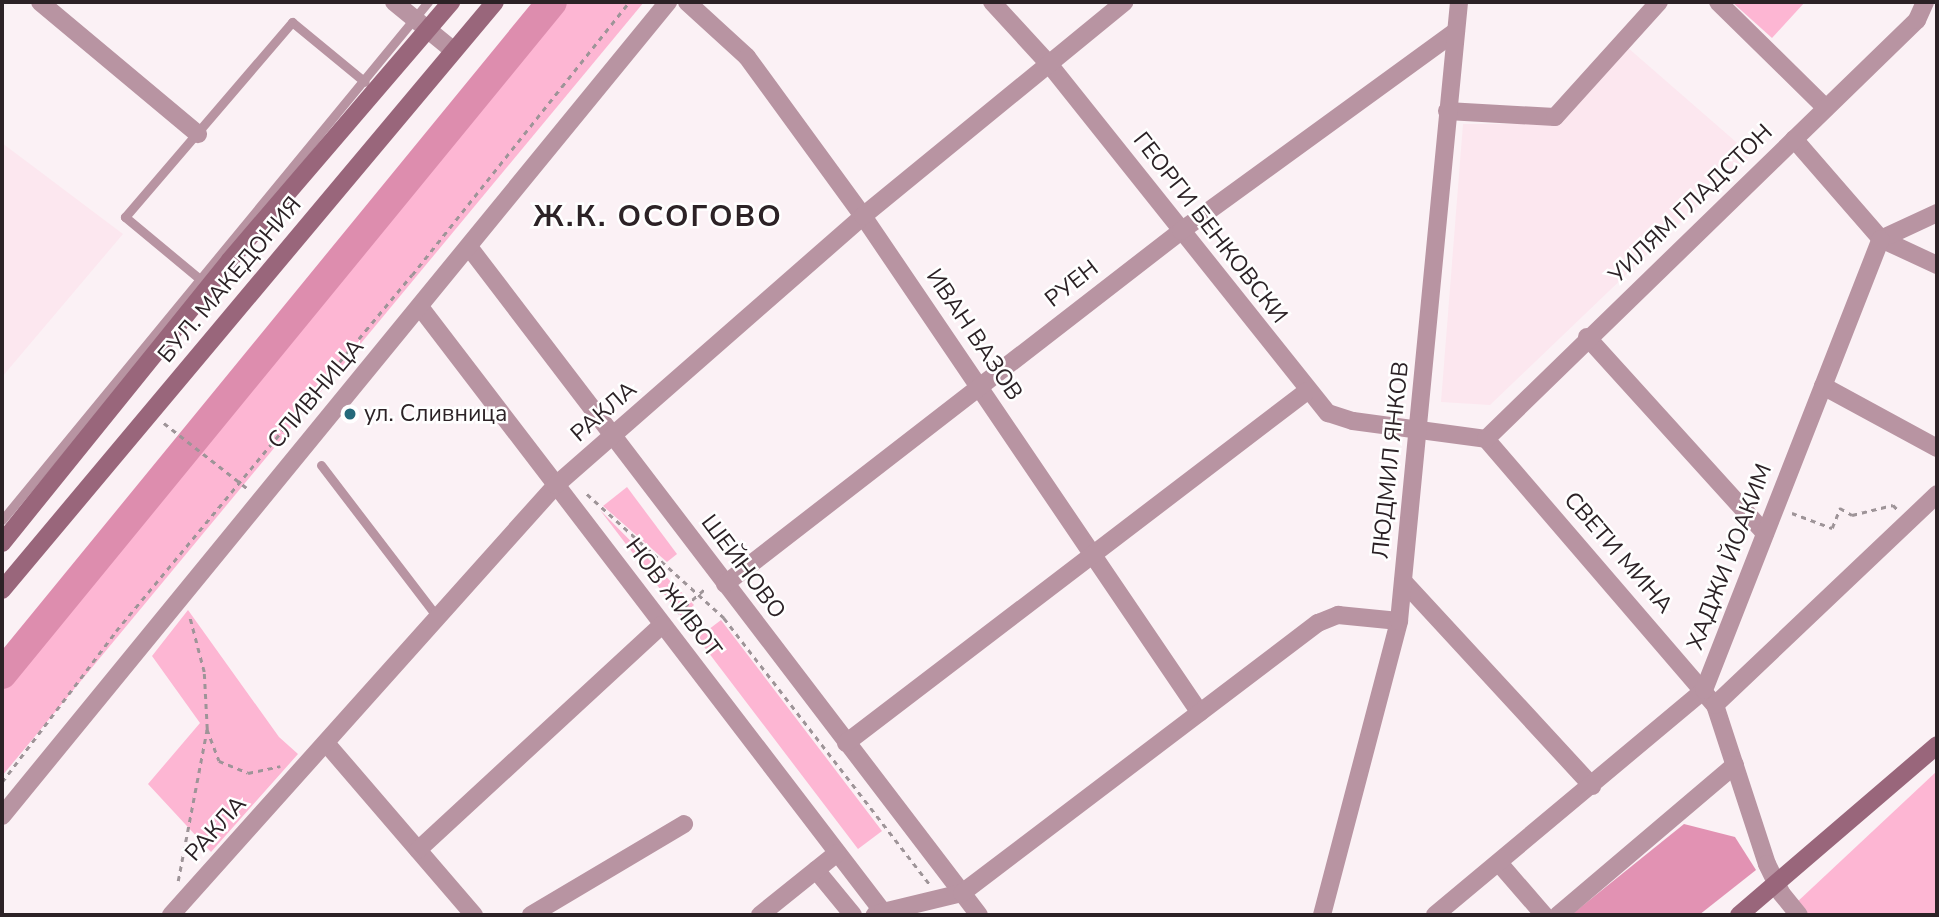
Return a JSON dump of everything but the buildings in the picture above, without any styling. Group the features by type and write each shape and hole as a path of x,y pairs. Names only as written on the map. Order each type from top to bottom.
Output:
{"street":[{"path":"40,2 198,134"},
{"path":"394,2 412,20 454,51"},
{"name":"БУЛ. МАКЕДОНИЯ","path":"2,542 230,260 377,92 451,2"},
{"name":"БУЛ. МАКЕДОНИЯ","path":"2,590 495,2"},
{"name":"СЛИВНИЦА","path":"2,816 668,2"},
{"name":"ИВАН ВАЗОВ","path":"687,2 747,57 863,216 1200,713"},
{"name":"ГЕОРГИ БЕНКОВСКИ","path":"992,2 1049,64 1307,391 1328,413 1353,421 1420,430"},
{"name":"РАКЛА","path":"172,915 556,485 863,216 1124,2"},
{"name":"ЛЮДМИЛ ЯНКОВ","path":"1322,915 1399,621 1420,430 1459,2"},
{"path":"1447,111 1555,117 1658,2"},
{"path":"1718,2 1826,108"},
{"name":"УИЛЯМ ГЛАДСТОН","path":"1486,439 1587,337 1917,20 1926,2"},
{"name":"РУЕН","path":"722,580 980,387 1181,231 1456,31"},
{"path":"1794,139 1881,239 1937,265"},
{"path":"1881,239 1937,214"},
{"name":"ХАДЖИ ЙОАКИМ","path":"1436,915 1704,690 1881,239"},
{"name":"ШЕЙНОВО","path":"469,247 979,915"},
{"name":"НОВ ЖИВОТ","path":"420,307 837,853 879,914"},
{"path":"1587,337 1765,533"},
{"path":"1823,386 1937,448"},
{"path":"846,743 1307,391"},
{"path":"1420,430 1486,439"},
{"name":"СВЕТИ МИНА","path":"1486,439 1715,705 1779,888 1800,915"},
{"path":"1715,705 1937,494"},
{"path":"1403,581 1592,786"},
{"path":"879,914 962,893 1318,623 1338,615 1399,621"},
{"path":"418,850 662,625"},
{"path":"326,743 474,915"},
{"path":"1739,915 1779,888 1937,745"},
{"path":"1558,915 1735,765"},
{"path":"531,915 684,824"},
{"path":"760,915 837,853"},
{"path":"1499,863 1544,915"},
{"path":"816,870 853,915"}],"lane":[{"path":"2,520 428,2"},
{"path":"201,279 125,217 292,22 377,92"},
{"path":"321,465 438,618"}],"path":[{"path":"2,782 116,631 629,2"},
{"path":"163,422 262,498"},
{"path":"579,487 724,618 930,883 935,901"},
{"path":"1775,508 1832,528 1840,508 1852,515 1892,505 1910,520"},
{"path":"662,625 698,595 722,580"},
{"path":"172,915 207,729 204,672 182,596"},
{"path":"207,729 219,761 248,773 312,760"}],"shaded area":[{"path":"550,2 644,2 2,776 2,674"},
{"path":"1732,2 1805,2 1772,38"},
{"path":"1627,47 1751,155 1490,405 1441,402 1463,124 1559,124"},
{"path":"2,143 123,234 2,377"},
{"path":"627,487 677,554 667,562 603,506"},
{"path":"600,510 694,605 687,611 704,633 721,620 882,831 858,849"},
{"path":"188,610 279,737 298,754 211,852 148,784 200,723 152,656"},
{"path":"1937,771 1937,915 1806,915 1796,903"},
{"path":"1684,824 1735,837 1756,870 1699,915 1571,915"}],"waterway":[{"path":"2,674 552,2"}],"place":[{"name":"ул. Сливница","path":"350,414"}],"district":[{"name":"Ж.К. ОСОГОВО","path":"658,217"}]}
